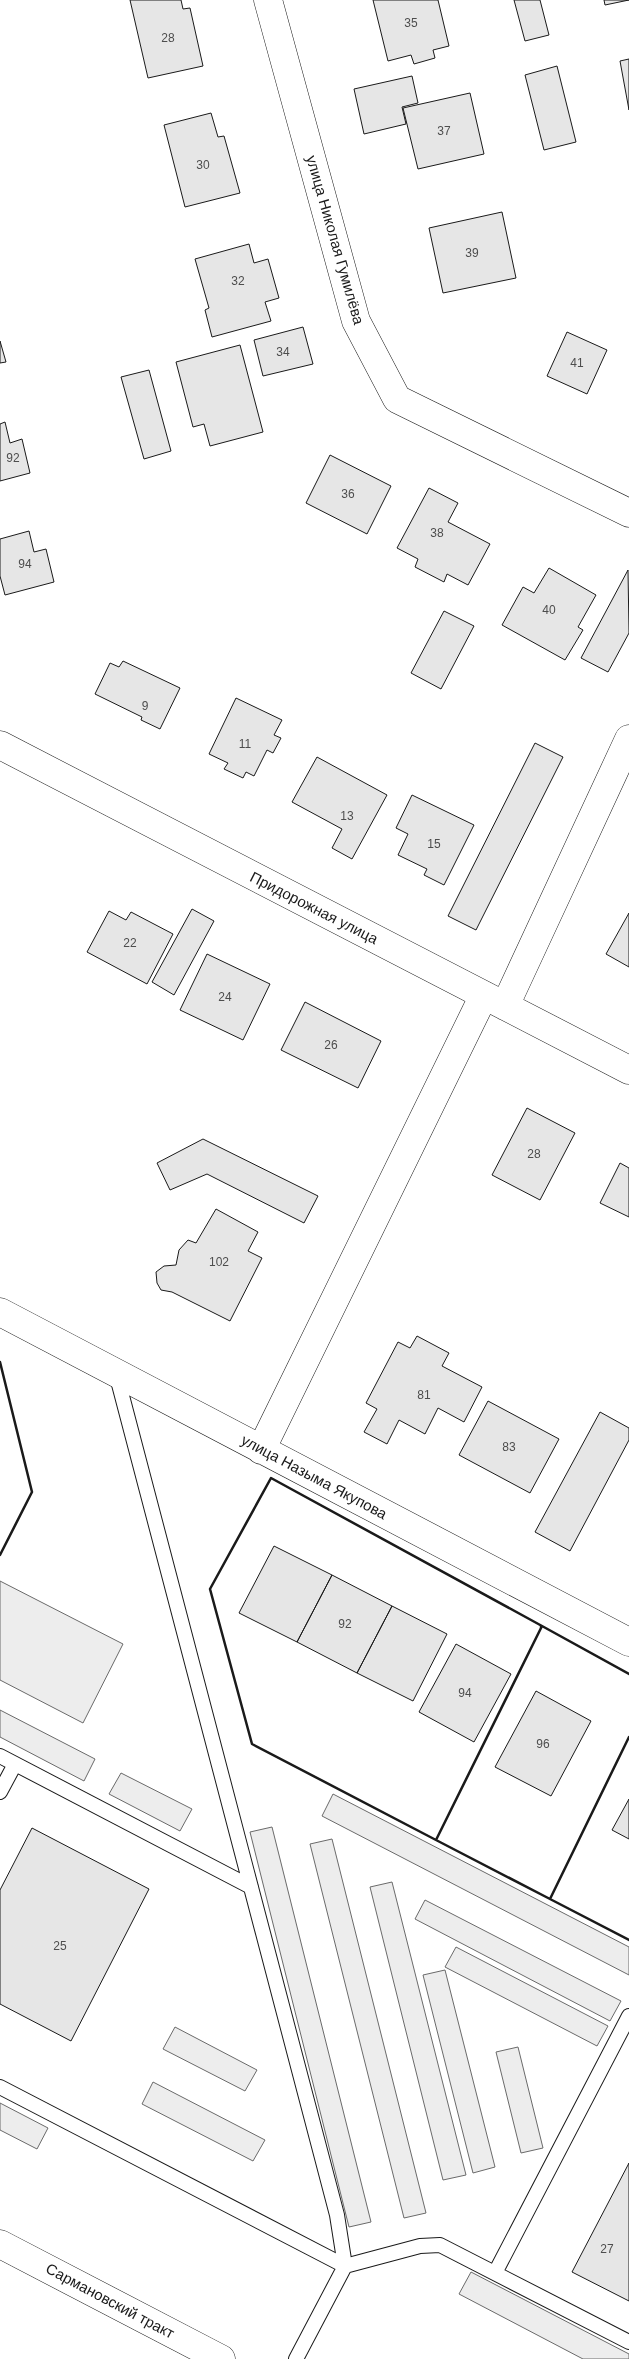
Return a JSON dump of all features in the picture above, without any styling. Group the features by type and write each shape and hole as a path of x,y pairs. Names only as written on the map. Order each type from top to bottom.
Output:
{"street":[{"name":"улица Николая Гумилёва","path":"268,0 356,321 397,399 629,513"},
{"path":"261,1450 495,1001 629,738"},
{"name":"Придорожная улица","path":"0,745 629,1070"},
{"name":"улица Назыма Якупова","path":"0,1312 629,1642"},
{"name":"Сармановский тракт","path":"0,2244 221,2359"}],"lane":[{"path":"116,1373 333,2196 345,2266 296,2359"},
{"path":"0,1756 251,1887"},
{"path":"0,1792 15,1764"},
{"path":"495,2273 629,2016"},
{"path":"616,2041 629,2047"},
{"path":"0,2087 345,2266 420,2246 434,2245 446,2247 629,2342"}],"shaded area":[{"path":"0,1581 123,1644 83,1723 0,1680"},
{"path":"0,1710 95,1759 84,1781 0,1737"},
{"path":"121,1773 192,1809 180,1831 109,1794"},
{"path":"333,1794 629,1947 629,1975 322,1816"},
{"path":"272,1827 371,2222 349,2227 250,1832"},
{"path":"332,1839 426,2213 404,2218 310,1844"},
{"path":"392,1882 466,2175 443,2180 370,1887"},
{"path":"425,1900 621,2001 610,2021 415,1919"},
{"path":"456,1947 608,2026 597,2046 445,1967"},
{"path":"445,1970 495,2167 473,2173 423,1975"},
{"path":"175,2027 257,2070 245,2091 163,2049"},
{"path":"518,2047 543,2148 521,2153 496,2052"},
{"path":"153,2082 265,2140 253,2161 142,2104"},
{"path":"0,2103 48,2128 37,2149 0,2130"},
{"path":"471,2272 629,2354 629,2359 583,2359 459,2294"}],"building":[{"path":"130,0 181,0 183,9 190,8 203,66 148,78"},
{"path":"373,0 438,0 449,46 433,50 435,58 414,64 411,55 388,61"},
{"path":"514,0 540,0 549,35 525,41"},
{"path":"604,0 629,0 605,5"},
{"path":"629,59 629,110 620,61"},
{"path":"557,66 576,142 544,150 525,75"},
{"path":"412,76 418,103 402,107 406,124 364,134 354,89"},
{"path":"470,93 484,154 418,169 403,108"},
{"path":"211,113 218,137 224,136 240,193 185,207 164,125"},
{"path":"502,212 516,278 443,293 429,228"},
{"path":"249,244 254,263 268,259 279,298 265,302 271,321 212,337 205,310 209,308 195,259"},
{"path":"303,327 313,364 263,376 254,340"},
{"path":"567,332 607,350 587,394 547,376"},
{"path":"0,341 6,362 0,363"},
{"path":"240,345 263,432 210,446 204,424 193,427 176,362"},
{"path":"149,370 171,451 144,459 121,377"},
{"path":"5,422 10,443 22,439 30,473 0,481 0,424"},
{"path":"330,455 391,486 367,534 306,503"},
{"path":"429,488 458,503 448,522 490,544 468,585 447,574 444,582 415,567 418,559 397,548"},
{"path":"29,531 34,552 46,549 54,582 5,595 0,576 0,539"},
{"path":"549,568 596,595 578,627 583,630 565,660 502,625 523,587 534,593"},
{"path":"628,570 629,633 608,672 581,658"},
{"path":"444,611 474,626 441,689 411,673"},
{"path":"123,661 180,688 160,729 141,720 142,717 95,694 110,663 119,667"},
{"path":"236,698 282,720 274,735 281,738 273,753 267,750 254,776 246,772 243,778 224,769 228,763 209,754"},
{"path":"535,743 563,757 476,930 448,916"},
{"path":"317,757 387,795 352,859 332,848 342,829 292,802"},
{"path":"412,795 474,825 444,885 424,875 427,869 398,855 408,834 396,828"},
{"path":"192,909 214,921 174,995 152,982"},
{"path":"109,911 126,920 131,912 173,934 147,984 87,952"},
{"path":"629,913 629,967 606,954"},
{"path":"207,954 270,984 243,1040 180,1010"},
{"path":"305,1002 381,1041 358,1088 281,1050"},
{"path":"527,1108 575,1133 540,1200 492,1175"},
{"path":"203,1139 318,1196 304,1223 207,1174 170,1190 157,1163"},
{"path":"620,1163 629,1168 629,1217 600,1203"},
{"path":"216,1209 258,1232 248,1251 262,1258 230,1321 172,1292 161,1290 157,1283 156,1272 164,1266 176,1265 179,1250 188,1240 196,1243"},
{"path":"417,1336 449,1353 442,1366 482,1387 464,1422 438,1408 425,1434 399,1420 387,1444 364,1432 377,1409 366,1403 398,1342 410,1348"},
{"path":"488,1401 559,1439 530,1493 459,1455"},
{"path":"600,1412 629,1428 629,1440 570,1551 535,1532"},
{"path":"274,1546 332,1575 297,1642 239,1613"},
{"path":"332,1575 392,1606 357,1673 297,1642"},
{"path":"392,1606 447,1634 413,1701 357,1673"},
{"path":"456,1644 511,1674 474,1742 419,1712"},
{"path":"536,1691 591,1721 551,1796 495,1767"},
{"path":"629,1799 629,1839 612,1830"},
{"path":"32,1828 149,1889 71,2041 0,2004 0,1890"},
{"path":"629,2163 629,2301 572,2272"}],"wall":[{"path":"0,1362 32,1492 0,1555"},
{"path":"271,1478 542,1626 436,1840 252,1744 210,1589 271,1478"},
{"path":"541,1627 629,1674"},
{"path":"437,1838 436,1840 550,1899 629,1737"},
{"path":"551,1897 550,1899 629,1940"}]}
